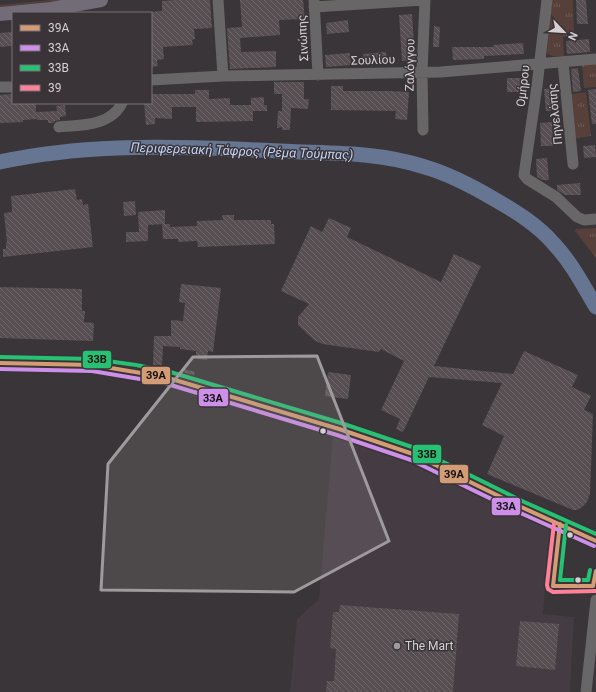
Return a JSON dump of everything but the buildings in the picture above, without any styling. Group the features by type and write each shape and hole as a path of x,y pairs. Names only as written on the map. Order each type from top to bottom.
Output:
{"main road":[{"path":"32,12 101,0"},
{"path":"0,14 12,13"}],"street":[{"path":"218,0 223,76"},
{"path":"314,4 424,0"},
{"name":"Ζαλόγγου","path":"423,130 422,72 424,0"},
{"name":"Ομήρου","path":"547,0 524,175 527,179 556,197 577,217 584,220 596,219"},
{"name":"Σινώπης","path":"314,4 318,75"},
{"name":"Σουλίου","path":"152,80 223,76 442,72 596,59"},
{"name":"Πηνελόπης","path":"563,62 573,164"},
{"path":"0,87 12,87"},
{"path":"59,127 88,125 102,121 115,113 121,104"},
{"path":"0,363 93,365 135,370 165,377 331,427 413,454 519,506 596,541"},
{"path":"586,692 596,600"}],"highlighted area":[{"path":"317,356 389,541 294,592 101,590 108,464 193,357"}],"shaded area":[{"path":"333,436 412,464 453,481 550,529 543,614 574,617 570,692 290,692 297,619 319,599"}],"green space":[{"path":"65,0 0,7 0,5"},
{"path":"552,0 573,0 574,35 563,37 564,56 553,56 547,52"},
{"path":"596,64 596,87 584,88 582,65"},
{"path":"586,92 591,136 573,139 568,95"},
{"path":"596,228 596,258 575,231 576,229"}],"waterway":[{"name":"Περιφερειακή Τάφρος (Ρέμα Τούμπας)","path":"0,162 59,152 147,147 349,154 395,159 425,167 452,177 486,194 526,219 548,237 566,258 596,307"}],"transit line":[{"name":"33Β","path":"0,357 93,359 167,371 341,423 415,448 522,501 596,534"},
{"name":"39Α","path":"0,363 93,365 165,377 339,429 413,454 519,506 596,541"},
{"name":"33A","path":"0,369 92,371 164,383 337,435 411,460 516,511 594,546"},
{"name":"39","path":"554,523 547,585 548,589 553,592 596,591"},
{"name":"39Α","path":"560,524 553,586 593,586 596,571"},
{"name":"33Β","path":"566,525 560,580 588,580 590,570"}],"place":[{"name":"The Mart","path":"397,646"}]}
